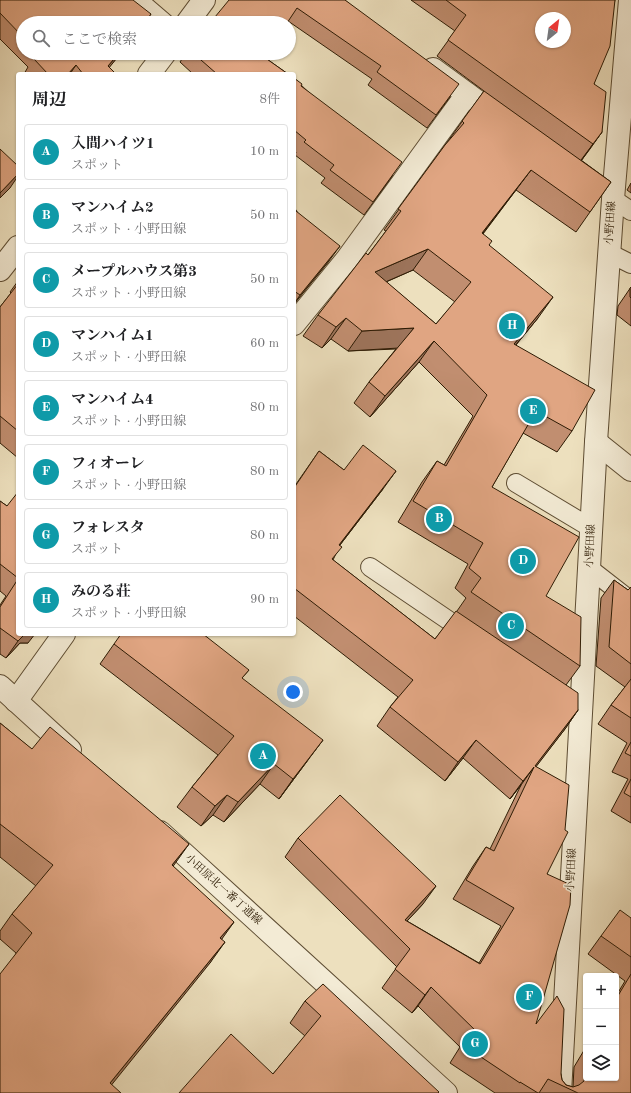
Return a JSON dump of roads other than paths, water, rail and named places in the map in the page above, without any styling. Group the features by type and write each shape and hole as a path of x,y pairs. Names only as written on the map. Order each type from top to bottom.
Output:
{"street":[{"path":"192,16 204,0"},
{"name":"小野田線","path":"560,1093 575,705 590,569 596,442 609,254 613,199 627,78 630,0"},
{"path":"416,56 518,130"},
{"path":"151,72 160,60"},
{"path":"296,322 347,259 467,94"},
{"path":"594,185 613,199"},
{"path":"329,245 347,259"},
{"path":"0,270 16,250"},
{"path":"596,442 631,470"},
{"path":"16,701 63,636"},
{"path":"0,686 86,764"},
{"name":"小田原北一番丁通線","path":"144,818 446,1093"}],"lane":[{"path":"138,0 157,16"},
{"path":"613,199 631,211"},
{"path":"609,254 631,264"},
{"path":"516,483 592,528"},
{"path":"370,567 482,643"},
{"path":"590,569 631,601"}],"place":[{"name":"みのる荘","path":"512,326"},
{"name":"マンハイム4","path":"533,411"},
{"name":"マンハイム2","path":"439,519"},
{"name":"マンハイム1","path":"523,561"},
{"name":"メープルハウス第3","path":"511,626"},
{"name":"入間ハイツ1","path":"263,756"},
{"name":"フィオーレ","path":"529,997"},
{"name":"フォレスタ","path":"475,1044"}]}
